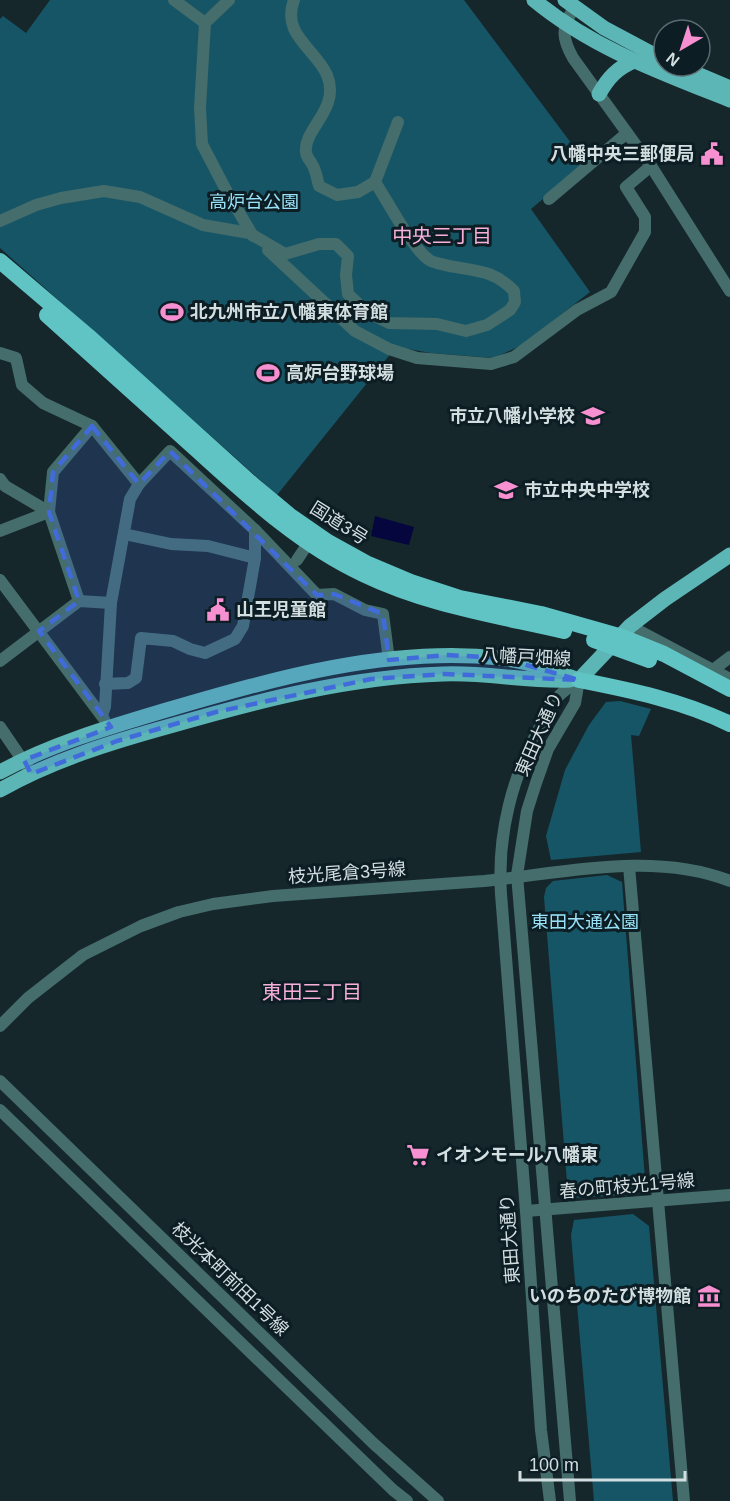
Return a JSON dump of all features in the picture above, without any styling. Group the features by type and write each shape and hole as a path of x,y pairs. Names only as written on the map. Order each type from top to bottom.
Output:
{"highway":[{"name":"国道3号","path":"0,261 88,336 253,485 289,515 328,542 366,563 411,582 460,598 578,629 658,663 730,700"},
{"name":"国道3号","path":"0,275 246,494 284,526 321,552 362,574 407,593 454,608 622,637 664,654 730,689"},
{"path":"579,680 643,693 730,724"}],"main road":[{"path":"534,0 565,24 634,62 730,100"},
{"path":"569,4 604,28 652,54"},
{"path":"599,94 616,71 634,62"},
{"path":"706,78 730,88"},
{"path":"579,680 630,626 730,555"},
{"name":"八幡戸畑線","path":"0,772 106,721 312,672 389,660 446,655 502,658 549,669 579,680"},
{"name":"八幡戸畑線","path":"0,790 31,774 117,741 269,698 371,679 444,674 499,675 540,681 579,680"}],"street":[{"path":"174,0 206,23"},
{"path":"229,0 206,23 200,108 202,144 249,233 355,331 389,349 417,358 491,364 514,357 577,310 611,292 645,232 645,217 626,187 651,166"},
{"path":"294,0 291,13 295,34 327,76 328,100 322,118 307,139 306,154 313,164 319,186 337,195 358,192 375,182 398,122"},
{"path":"569,4 563,30 567,48 651,166 730,291"},
{"path":"549,199 627,133"},
{"path":"0,221 36,205 61,198 104,191 140,197 203,225 249,233 285,254 319,244 336,244 348,256 346,275 348,294 367,312 389,323 437,324 466,330 487,325 510,310 514,302 514,291 504,280 486,271 450,266 429,260 416,246 375,182"},
{"path":"0,353 16,358 22,385 43,403 92,426 139,484"},
{"path":"79,601 49,512 53,472 92,426"},
{"path":"106,721 105,684 111,603 130,499 139,484 170,451 255,530 316,595 333,594 365,610 383,614 389,660"},
{"path":"0,479 5,486 49,512"},
{"path":"0,531 49,512"},
{"path":"297,560 319,527"},
{"path":"105,684 128,683 136,678 141,638 173,642 205,653 235,639 243,626 255,558 255,530"},
{"path":"124,534 171,544 208,546 255,558"},
{"path":"0,580 106,721 117,741"},
{"path":"0,661 79,601 111,603"},
{"path":"630,626 730,679"},
{"path":"713,670 730,657"},
{"name":"東田大通り","path":"570,1501 517,875 527,811 548,749 575,703 579,680"},
{"name":"東田大通り","path":"550,1501 541,1430 500,879 502,845 517,777 532,741 554,700 579,680"},
{"path":"0,728 24,760 31,774"},
{"path":"629,866 684,1501"},
{"name":"枝光尾倉3号線","path":"0,1026 28,998 83,955 141,926 180,912 213,904 273,896 500,879 517,875 629,866 673,867 709,873 730,881"},
{"name":"枝光本町前田1号線","path":"0,1081 373,1443 438,1501"},
{"path":"0,1110 407,1501"},
{"name":"春の町枝光1号線","path":"526,1211 730,1195"}],"highlighted area":[{"path":"92,426 139,484 170,451 317,595 334,594 383,614 389,660 446,655 502,658 579,680 444,674 371,679 216,712 117,741 31,774 24,760 111,727 39,631 79,601 49,512 53,472"}],"green space":[{"name":"高炉台公園","path":"50,0 464,0 586,163 531,209 590,292 522,345 494,358 431,353 396,347 277,495 0,248 0,19 3,16 26,33"},
{"name":"東田大通公園","path":"620,701 651,709 639,736 631,735 641,852 551,860 546,836 565,770 589,725 606,702"},
{"name":"東田大通公園","path":"607,875 622,882 645,1179 631,1195 572,1198 567,1182 544,897 546,888 553,881"},
{"path":"633,1214 649,1226 673,1501 594,1501 571,1235 574,1220"}],"shaded area":[{"path":"375,516 414,527 409,545 371,536"}],"place":[{"name":"八幡中央三郵便局","path":"712,154"},
{"name":"北九州市立八幡東体育館","path":"172,312"},
{"name":"高炉台野球場","path":"268,373"},
{"name":"市立八幡小学校","path":"593,416"},
{"name":"市立中央中学校","path":"506,490"},
{"name":"山王児童館","path":"218,610"},
{"name":"イオンモール八幡東","path":"418,1155"},
{"name":"いのちのたび博物館","path":"709,1296"}],"district":[{"name":"中央三丁目","path":"442,236"},
{"name":"東田三丁目","path":"312,992"}]}
